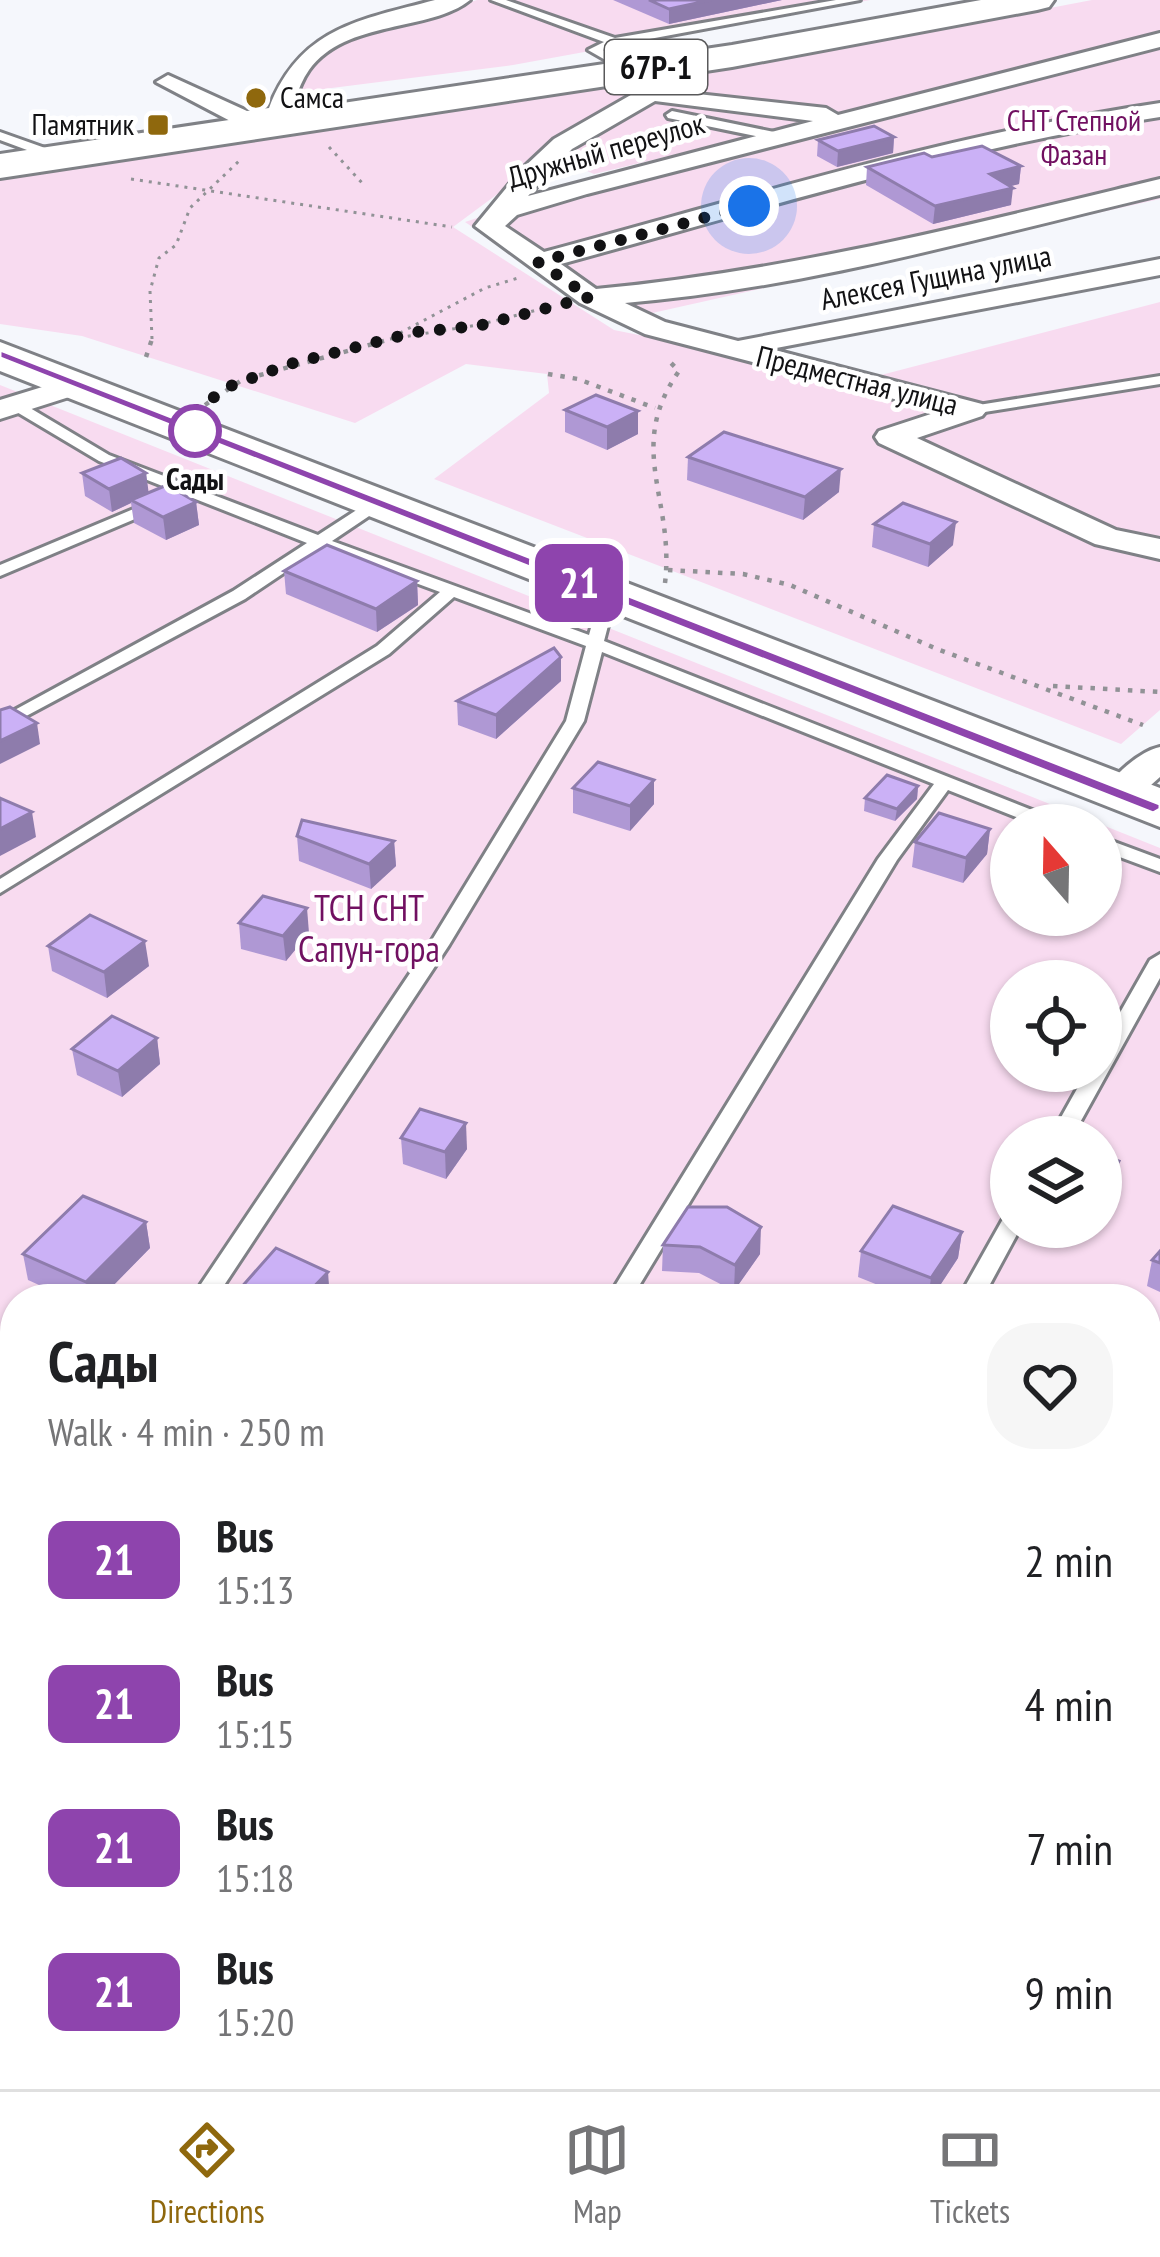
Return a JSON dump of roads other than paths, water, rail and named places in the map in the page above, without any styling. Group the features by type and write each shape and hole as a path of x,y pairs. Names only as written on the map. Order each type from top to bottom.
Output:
{"main road":[{"name":"67Р-1","path":"0,166 641,84 1037,0"},
{"path":"0,355 632,606 1137,786"}],"street":[{"path":"168,82 244,119 277,127 301,64 317,50 341,37 460,0"},
{"name":"Дружный переулок","path":"590,297 529,270 488,226 508,210 578,188 1160,40"},
{"path":"641,84 690,160"},
{"path":"499,218 562,144 641,84 762,111 867,117 944,151"},
{"path":"529,270 944,151 1054,126 1160,110"},
{"path":"590,297 691,292 1160,187"},
{"name":"Алексея Гущина улица","path":"724,349 1160,267"},
{"name":"Предместная улица","path":"590,297 655,328 724,349 851,375 972,410"},
{"path":"8,408 79,385"},
{"name":"Предместная улица","path":"972,410 890,437 1106,537 1160,549"}],"lane":[{"path":"496,0 641,84 732,150"},
{"path":"766,0 790,11"},
{"path":"641,84 790,11 855,0"},
{"path":"641,84 784,138"},
{"path":"0,136 58,157"},
{"path":"972,410 1160,380"},
{"path":"8,408 104,458 449,593 632,606 944,783 998,804"},
{"path":"0,571 183,491"},
{"path":"0,725 239,595 378,503"},
{"path":"0,887 383,650 449,593"},
{"path":"213,1284 439,945 574,721 632,606"},
{"path":"628,1284 888,859 944,783"},
{"path":"1137,786 1160,866"},
{"path":"1122,1027 1160,960"},
{"path":"978,1284 999,1248"}],"place":[{"name":"Самса","path":"256,98"},
{"name":"Памятник","path":"158,125"},
{"name":"Сады","path":"195,431"}],"park label":[{"name":"СНТ Степной Фазан","path":"1074,138"},
{"name":"ТСН СНТ Сапун-гора","path":"369,928"}]}
